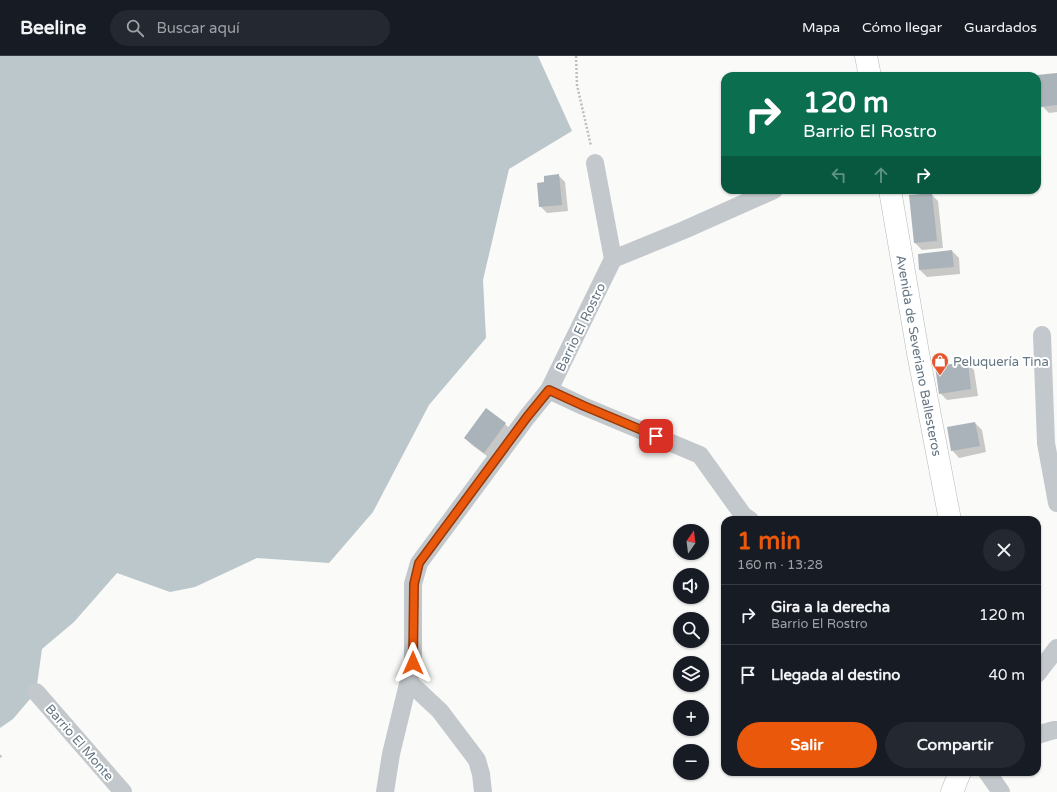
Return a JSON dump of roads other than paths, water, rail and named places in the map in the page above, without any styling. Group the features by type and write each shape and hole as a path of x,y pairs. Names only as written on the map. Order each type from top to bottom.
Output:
{"main road":[{"path":"866,56 869,72"},
{"name":"Avenida de Severiano Ballesteros","path":"891,194 918,353 949,516"},
{"path":"952,792 958,776"}],"street":[{"path":"595,163 613,259 684,230 765,194"},
{"name":"Barrio El Rostro","path":"549,390 613,259"},
{"path":"1042,336 1046,443 1057,503"},
{"path":"385,792 391,754 413,663 414,584 419,563 527,417 549,390 700,454 744,516"},
{"path":"1041,669 1057,648"},
{"path":"409,682 440,711 477,760 481,774 483,792"},
{"name":"Barrio El Monte","path":"36,692 123,792"},
{"path":"1041,734 1057,730"},
{"path":"990,776 1001,792"}],"place":[{"name":"Peluquería Tina","path":"940,376"}]}
